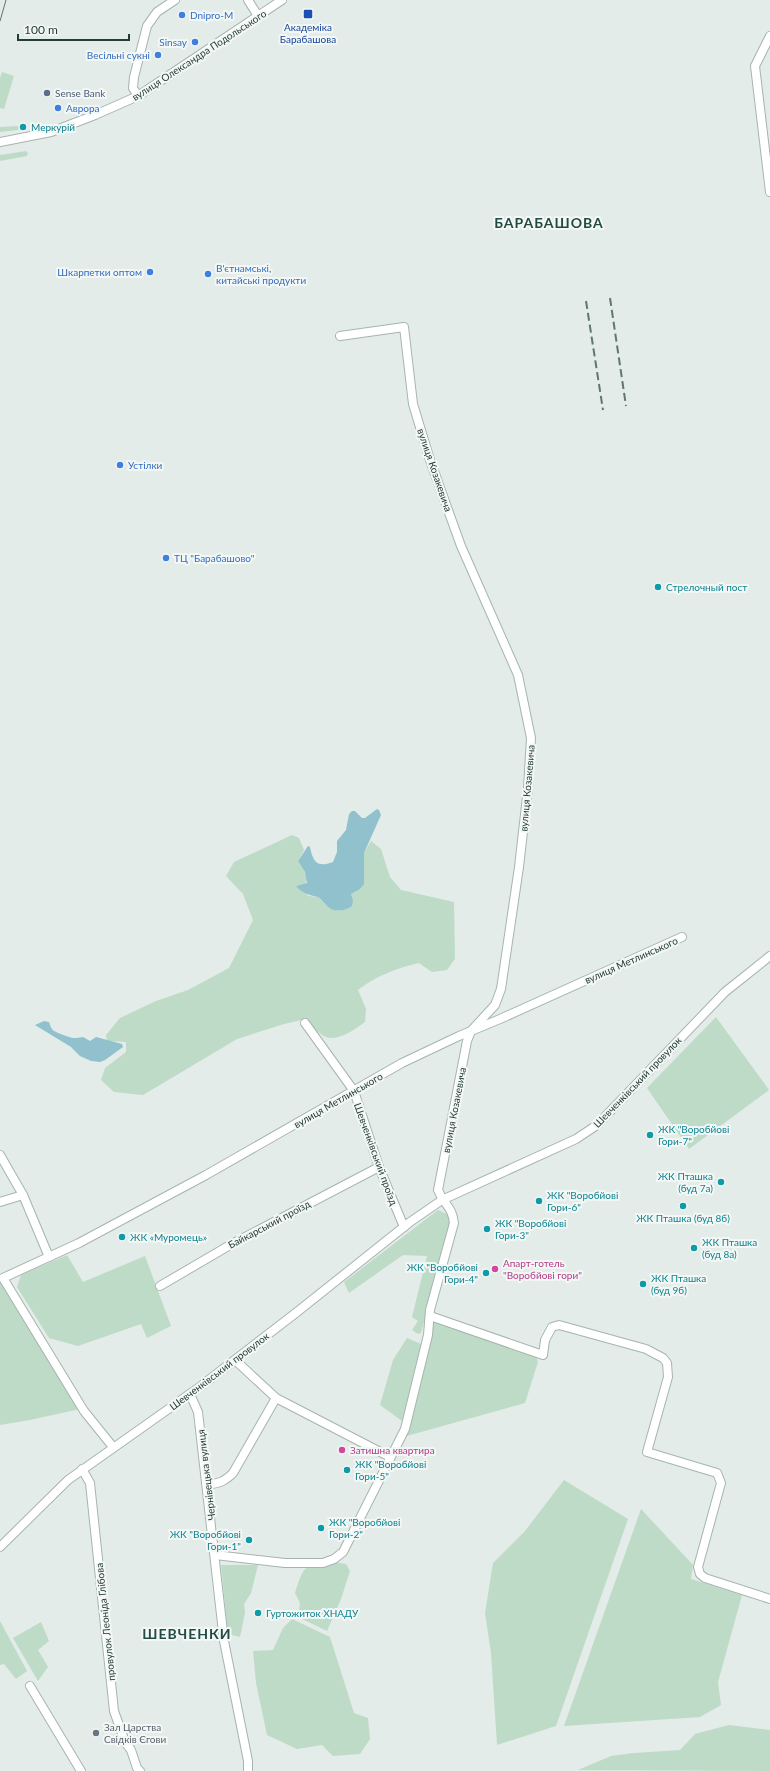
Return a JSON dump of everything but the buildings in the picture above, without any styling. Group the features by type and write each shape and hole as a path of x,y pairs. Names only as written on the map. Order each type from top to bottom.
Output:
{"street":[{"path":"138,96 133,88 134,77 147,26 157,12 176,0"},
{"path":"248,0 258,16"},
{"name":"вулиця Олександра Подольського","path":"0,142 50,132 95,115 138,96 282,0"},
{"path":"770,36 755,66 770,192"},
{"name":"вулиця Козакевича","path":"340,336 404,327 413,404 430,460 461,546 518,675 529,724 531,746 528,788 519,866 501,989 495,1005 471,1031 467,1041 438,1190 442,1200"},
{"name":"вулиця Метлинського","path":"113,1447 84,1411 2,1278 79,1243 206,1175 402,1063 682,937"},
{"name":"Шевченківський провулок","path":"0,1547 68,1480 82,1469 190,1394 404,1227 442,1200 576,1139 588,1131 597,1124 725,992 770,956"},
{"name":"Шевченківський проїзд","path":"306,1023 354,1091 379,1167 404,1227"},
{"path":"0,1155 23,1195 49,1257"},
{"name":"Байкарський проїзд","path":"160,1286 230,1245 379,1167"},
{"path":"0,1202 23,1195"},
{"path":"215,1555 285,1563 323,1563 334,1559 343,1552 405,1428 428,1334 430,1313 454,1223 452,1210 442,1200"},
{"path":"430,1313 543,1355 545,1340 552,1327 559,1325 646,1349 663,1358 667,1363 668,1377 647,1452 717,1473 721,1479 698,1567 700,1574 705,1578 770,1599"},
{"path":"235,1360 276,1398 390,1457"},
{"name":"Чернівецька вулиця","path":"190,1394 198,1412 224,1641 248,1761 248,1771"},
{"path":"207,1484 217,1484 226,1480 233,1473 276,1398"},
{"name":"провулок Леоніда Глібова","path":"82,1469 90,1483 114,1711 125,1742 131,1750 137,1768 140,1771"},
{"path":"30,1686 81,1771"}],"green space":[{"path":"2,72 14,76 4,109 0,108 0,78"},
{"path":"20,126 18,130 0,132 0,127"},
{"path":"26,151 28,153 27,156 0,161 0,155"},
{"path":"292,835 299,838 304,850 298,861 303,868 307,879 305,884 296,886 309,896 318,897 329,908 340,911 353,900 351,894 360,889 364,877 364,853 371,841 381,849 390,877 401,890 454,902 455,959 447,970 432,972 419,963 387,973 365,985 358,990 366,1009 365,1022 344,1035 333,1038 322,1035 306,1019 284,1024 237,1039 143,1095 114,1092 101,1080 105,1068 126,1052 126,1042 107,1041 106,1035 120,1018 156,1001 188,990 229,968 253,920 243,894 226,876 234,862"},
{"path":"716,1017 769,1090 689,1149 647,1088"},
{"path":"438,1210 449,1215 451,1219 421,1333 418,1334 412,1330 418,1321 412,1317 427,1256 403,1255 349,1293 344,1282"},
{"path":"67,1255 83,1282 145,1256 171,1326 147,1338 141,1324 78,1346 49,1338 17,1287 21,1275"},
{"path":"1,1283 80,1409 0,1425"},
{"path":"432,1320 536,1356 538,1362 525,1403 403,1437"},
{"path":"407,1338 421,1344 402,1421 380,1405 393,1360"},
{"path":"564,1480 628,1519 556,1726 497,1745 491,1653 485,1613 493,1563 525,1531"},
{"path":"641,1509 693,1565 691,1579 742,1595 718,1682 721,1705 700,1717 564,1726"},
{"path":"332,1562 346,1564 350,1571 341,1599 327,1631 298,1617 300,1603 295,1593 300,1577 306,1568"},
{"path":"221,1565 258,1565 251,1593 244,1604 245,1613 240,1637 228,1634"},
{"path":"292,1619 330,1637 354,1713 368,1718 370,1739 360,1754 333,1756 322,1745 297,1749 267,1735 256,1683 253,1651 273,1650 283,1628"},
{"path":"0,1621 27,1671 16,1679 4,1664 0,1665"},
{"path":"41,1622 49,1641 38,1650 48,1667 38,1681 13,1638"},
{"path":"729,1725 770,1730 770,1771 578,1770 611,1756 680,1750 695,1734"}],"water":[{"path":"377,809 381,815 364,853 364,884 360,889 351,894 353,900 352,906 343,910 333,910 318,897 306,893 296,886 307,883 305,872 298,861 308,846 310,847 314,860 319,864 328,864 333,862 337,852 337,841 346,830 349,814 352,811 355,811 362,818 365,818"},
{"path":"44,1021 49,1022 54,1031 68,1037 83,1037 90,1041 96,1037 122,1044 123,1047 105,1060 100,1062 91,1061 80,1056 71,1047 35,1025"}],"tram line":[{"path":"0,21 6,0"}],"railway":[{"path":"610,298 626,406"},
{"path":"586,301 603,410"}],"place":[{"name":"Академіка Барабашова","path":"308,14"},
{"name":"Dnipro-M","path":"182,15"},
{"name":"Sinsay","path":"195,42"},
{"name":"Весільні сукні","path":"158,55"},
{"name":"Sense Bank","path":"47,93"},
{"name":"Аврора","path":"58,108"},
{"name":"Меркурій","path":"23,127"},
{"name":"Шкарпетки оптом","path":"150,272"},
{"name":"В'єтнамські, китайські продукти","path":"208,274"},
{"name":"Устілки","path":"120,465"},
{"name":"ТЦ \"Барабашово\"","path":"166,558"},
{"name":"Стрелочный пост","path":"658,587"},
{"name":"ЖК \"Воробйові Гори-7\"","path":"650,1135"},
{"name":"ЖК Пташка (буд 7а)","path":"721,1182"},
{"name":"ЖК \"Воробйові Гори-6\"","path":"539,1201"},
{"name":"ЖК Пташка (буд 8б)","path":"683,1206"},
{"name":"ЖК \"Воробйові Гори-3\"","path":"487,1229"},
{"name":"ЖК «Муромець»","path":"122,1237"},
{"name":"ЖК Пташка (буд 8а)","path":"694,1248"},
{"name":"Апарт-готель \"Воробйові гори\"","path":"495,1269"},
{"name":"ЖК \"Воробйові Гори-4\"","path":"486,1273"},
{"name":"ЖК Пташка (буд 9б)","path":"643,1284"},
{"name":"Затишна квартира","path":"342,1450"},
{"name":"ЖК \"Воробйові Гори-5\"","path":"347,1470"},
{"name":"ЖК \"Воробйові Гори-2\"","path":"321,1528"},
{"name":"ЖК \"Воробйові Гори-1\"","path":"249,1540"},
{"name":"Гуртожиток ХНАДУ","path":"258,1613"},
{"name":"Зал Царства Свідків Єгови","path":"96,1733"}],"district":[{"name":"БАРАБАШОВА","path":"549,222"},
{"name":"ШЕВЧЕНКИ","path":"187,1633"}]}
